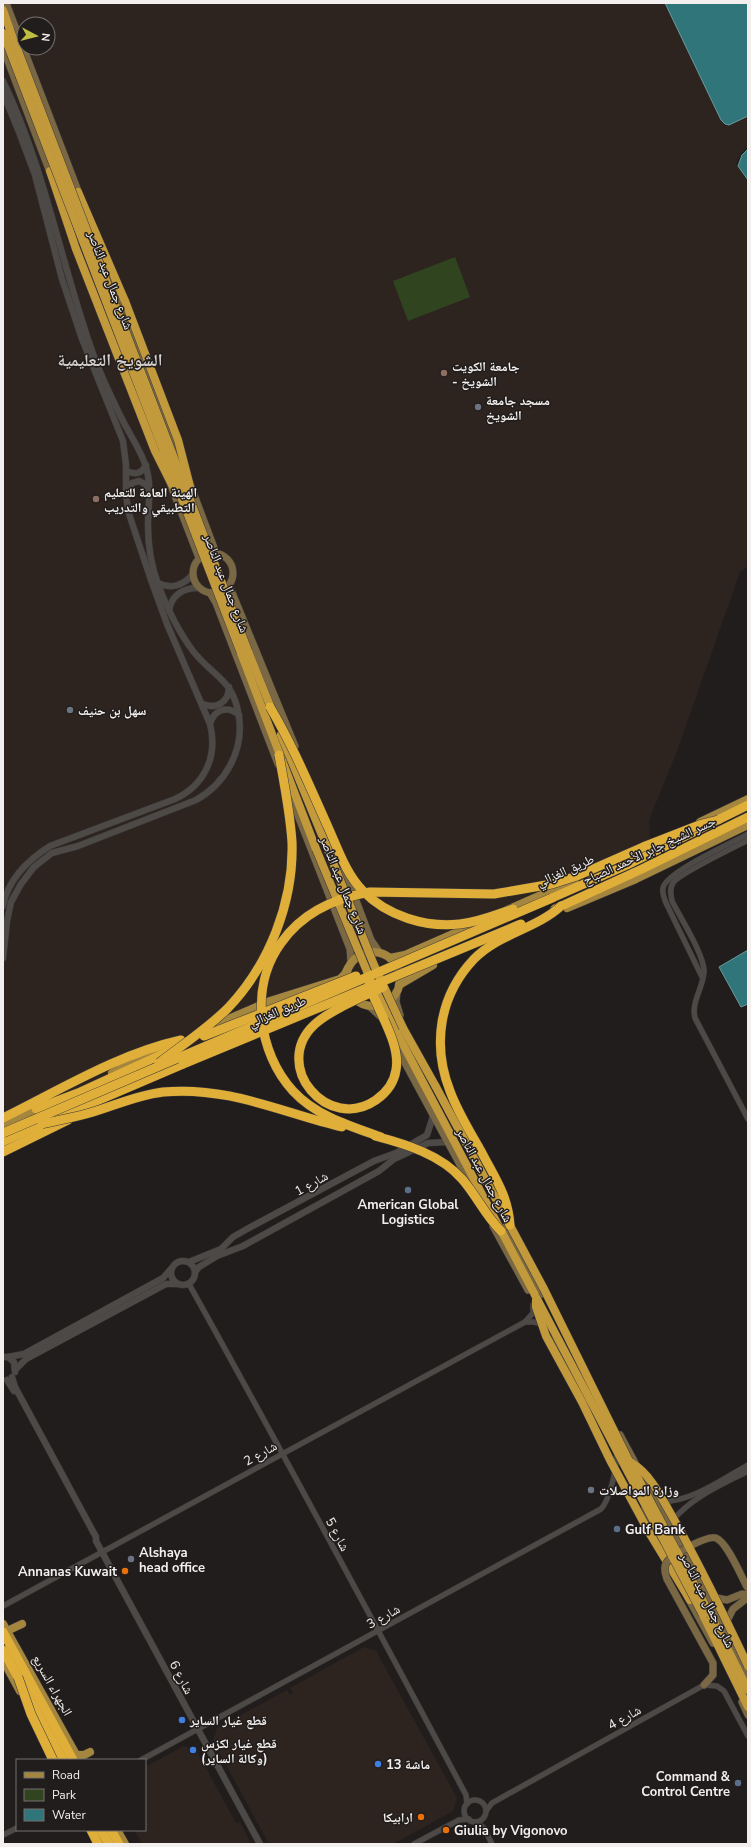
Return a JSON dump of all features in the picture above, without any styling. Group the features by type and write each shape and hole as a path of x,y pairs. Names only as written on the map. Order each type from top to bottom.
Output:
{"highway":[{"name":"شارع جمال عبد الناصر","path":"3,10 193,516 279,755 316,849 370,978 431,1099 502,1230 534,1297 703,1615 748,1706"},
{"name":"شارع جمال عبد الناصر","path":"3,34 193,516 352,911 395,1010 510,1225 748,1690"},
{"path":"50,171 76,249 155,451 168,476 193,516"},
{"path":"78,192 124,301 178,440 188,475 193,516"},
{"path":"270,707 285,732 346,867 362,891 373,900 390,911 404,917 425,922 449,925 477,921 544,898 552,898"},
{"path":"148,1072 212,1022 228,1007 258,969 279,924 286,899 290,873 292,843 290,817 279,755"},
{"name":"جسر الشيخ جابر الأحمد الصباح","path":"552,898 627,864 748,805"},
{"name":"جسر الشيخ جابر الأحمد الصباح","path":"561,906 642,869 748,816"},
{"path":"502,1230 484,1212 462,1178 446,1165 424,1153 342,1123 308,1104 294,1092 281,1077 271,1059 265,1041 261,1017 262,994 270,964 281,943 294,928 324,906 352,895 370,892 494,894 552,884 577,876 643,846 702,824 718,820"},
{"name":"طريق الغزالي","path":"3,1133 148,1072 392,962 552,898"},
{"path":"510,1225 509,1210 503,1192 455,1104 446,1081 440,1045 440,1025 451,990 462,973 475,958 497,942 549,916 561,906"},
{"name":"طريق الغزالي","path":"3,1141 561,906"},
{"path":"36,1109 78,1093 204,1036 317,990 392,962"},
{"path":"370,978 370,989 372,993 392,1041 395,1052 396,1063 394,1076 385,1093 372,1103 350,1108 330,1105 313,1093 305,1082 300,1070 299,1059 303,1040 313,1026 321,1019 362,997 369,994 374,991 387,985 392,982 396,976"},
{"path":"4,1123 100,1070 139,1053 181,1040"},
{"path":"42,1124 92,1112 125,1100 164,1092 194,1092 229,1094 308,1118 381,1137"},
{"path":"3,1152 106,1102"},
{"path":"534,1297 546,1336 570,1378 610,1460 650,1534 690,1600"},
{"path":"630,1462 646,1476 665,1505 709,1583 748,1666"},
{"name":"الجهراء السريع","path":"4,1629 76,1758"},
{"name":"الجهراء السريع","path":"3,1650 62,1759"},
{"path":"18,1677 31,1714 53,1759"},
{"path":"92,1831 98,1844"},
{"path":"102,1831 109,1844"},
{"path":"112,1831 119,1844"}],"main road":[{"path":"6,3 216,553"},
{"path":"3,48 200,558"},
{"path":"210,593 221,591 229,585 233,575 232,565 225,557 216,553 204,555 196,563 193,574 196,584 200,588 210,593 216,603 350,949 350,966 346,978 352,997 360,1003"},
{"path":"229,585 312,786 370,940 380,953 392,962 399,970 398,989"},
{"name":"طريق الغزالي","path":"392,962 531,900 748,799"},
{"path":"369,1006 385,1004 398,989 432,965 636,879 748,825"},
{"name":"طريق الغزالي","path":"4,1123 270,1000 340,979 361,955 374,952 380,953"},
{"name":"شارع جمال عبد الناصر","path":"398,989 396,1002 402,1020 519,1251 669,1524 724,1629 748,1679"},
{"name":"طريق الغزالي","path":"3,1146 342,1001 351,1001 369,1006"},
{"path":"369,1006 385,1023 433,1116 534,1297 547,1326 712,1641 748,1715"},
{"path":"704,1685 711,1678 714,1668 711,1657 667,1579 664,1570 667,1561 701,1540 712,1538 719,1540 725,1547 748,1591 746,1599 731,1613 724,1629"},
{"path":"707,1596 723,1600 732,1599 748,1591"},
{"path":"732,1599 732,1604 736,1607"},
{"path":"4,1629 22,1624"},
{"path":"694,1628 712,1641"},
{"path":"3,1660 57,1759"},
{"path":"76,1758 90,1752"},
{"path":"97,1831 104,1844"},
{"path":"118,1831 125,1844"}],"street":[{"path":"3,81 25,130 46,205 92,349 113,402 146,465 150,491 148,525 149,549 158,583 169,611 193,651 224,680 229,687 236,703 239,715 240,736 232,761 218,783 206,794 180,806 85,843 52,853 34,867 20,884 11,902 3,958"},
{"path":"3,93 46,205"},
{"path":"3,906 9,887 23,867 36,855 50,846 175,799 194,787 207,770 212,753 212,733 210,724 162,612 129,514 126,496 126,471 123,442 82,339 62,279 50,218"},
{"path":"126,471 137,474 142,472 146,465"},
{"path":"126,496 132,483 135,481 145,484 150,491"},
{"path":"158,583 172,587 186,581 193,574"},
{"path":"169,611 171,600 175,596 189,589 200,588"},
{"path":"202,704 215,706 223,703 228,696 229,687"},
{"path":"210,724 214,715 222,710 231,710 239,715"},
{"path":"703,978 666,903 663,888 666,881 679,871 748,834"},
{"path":"748,840 681,876 671,885 670,893 672,902 701,958 704,971 695,1004 695,1018 748,1118"},
{"path":"432,1141 431,1136 427,1135 433,1116"},
{"name":"شارع 1","path":"189,1262 221,1249 237,1234 374,1161 396,1153 427,1135"},
{"name":"شارع 1","path":"195,1272 199,1267 217,1256 243,1246 379,1171 394,1159 432,1141 448,1142"},
{"path":"374,1161 379,1166 379,1171"},
{"path":"237,1234 235,1243 238,1246 243,1246"},
{"path":"5,1357 24,1354 163,1278 175,1263 180,1261 189,1262 195,1272 194,1279 189,1284 166,1284 26,1359 7,1379"},
{"path":"171,1269 172,1278 178,1284"},
{"name":"شارع 5","path":"189,1284 379,1632 466,1795 467,1804"},
{"path":"525,1322 533,1313 534,1297"},
{"path":"525,1322 534,1322 547,1326"},
{"name":"شارع 2","path":"4,1604 525,1322"},
{"path":"5,1357 14,1362 16,1369"},
{"name":"شارع 6","path":"7,1379 260,1844"},
{"name":"شارع 3","path":"143,1759 379,1632 601,1509 606,1502 615,1473 616,1457"},
{"path":"657,1502 677,1501 689,1497 748,1465"},
{"path":"615,1473 620,1470 624,1472"},
{"path":"669,1524 682,1508 691,1501 748,1471"},
{"path":"704,1685 717,1686 724,1691 748,1736"},
{"name":"شارع 4","path":"486,1811 492,1803 704,1685"},
{"path":"466,1795 482,1803 486,1811 483,1818 484,1828 492,1844"},
{"path":"459,1820 467,1804 475,1800"},
{"name":"شارع 4","path":"482,1803 492,1803"},
{"path":"464,1812 469,1820"},
{"path":"476,1822 483,1818"},
{"path":"414,1844 459,1820 476,1822 484,1828"},
{"path":"3,1835 16,1828"}],"shaded area":[{"name":"جامعة الكويت - الشويخ","path":"3,3 669,3 725,126 748,115 748,147 741,153 736,164 748,180 748,566 740,572 676,754 649,820 651,858 376,979 3,1137"},
{"path":"364,1647 376,1651 457,1798 453,1811 393,1844 269,1844 213,1741 217,1728 287,1690 290,1695 293,1693 290,1688"},
{"path":"184,1746 196,1750 236,1823 240,1822 251,1844 142,1844 135,1831 146,1831 146,1766"}],"green space":[{"path":"455,257 470,297 408,321 393,281"}],"water":[{"path":"665,3 748,3 748,116 729,125 725,124 721,120"},
{"path":"748,149 748,180 738,166 742,155"},
{"path":"748,950 748,1004 741,1007 719,967"}],"place":[{"name":"جامعة الكويت - الشويخ","path":"444,373"},
{"name":"مسجد جامعة الشويخ","path":"478,407"},
{"name":"الهيئة العامة للتعليم التطبيقي والتدريب","path":"96,499"},
{"name":"سهل بن حنيف","path":"70,710"},
{"name":"American Global Logistics","path":"408,1190"},
{"name":"وزارة المواصلات","path":"591,1490"},
{"name":"Gulf Bank","path":"617,1529"},
{"name":"Alshaya head office","path":"131,1559"},
{"name":"Annanas Kuwait","path":"125,1571"},
{"name":"قطع غيار الساير","path":"182,1720"},
{"name":"قطع غيار لكزس (وكالة الساير)","path":"193,1750"},
{"name":"ماشة 13","path":"378,1764"},
{"name":"Command & Control Centre","path":"738,1783"},
{"name":"ارابيكا","path":"421,1817"},
{"name":"Giulia by Vigonovo","path":"446,1830"}],"district":[{"name":"الشويخ التعليمية","path":"110,360"}]}
